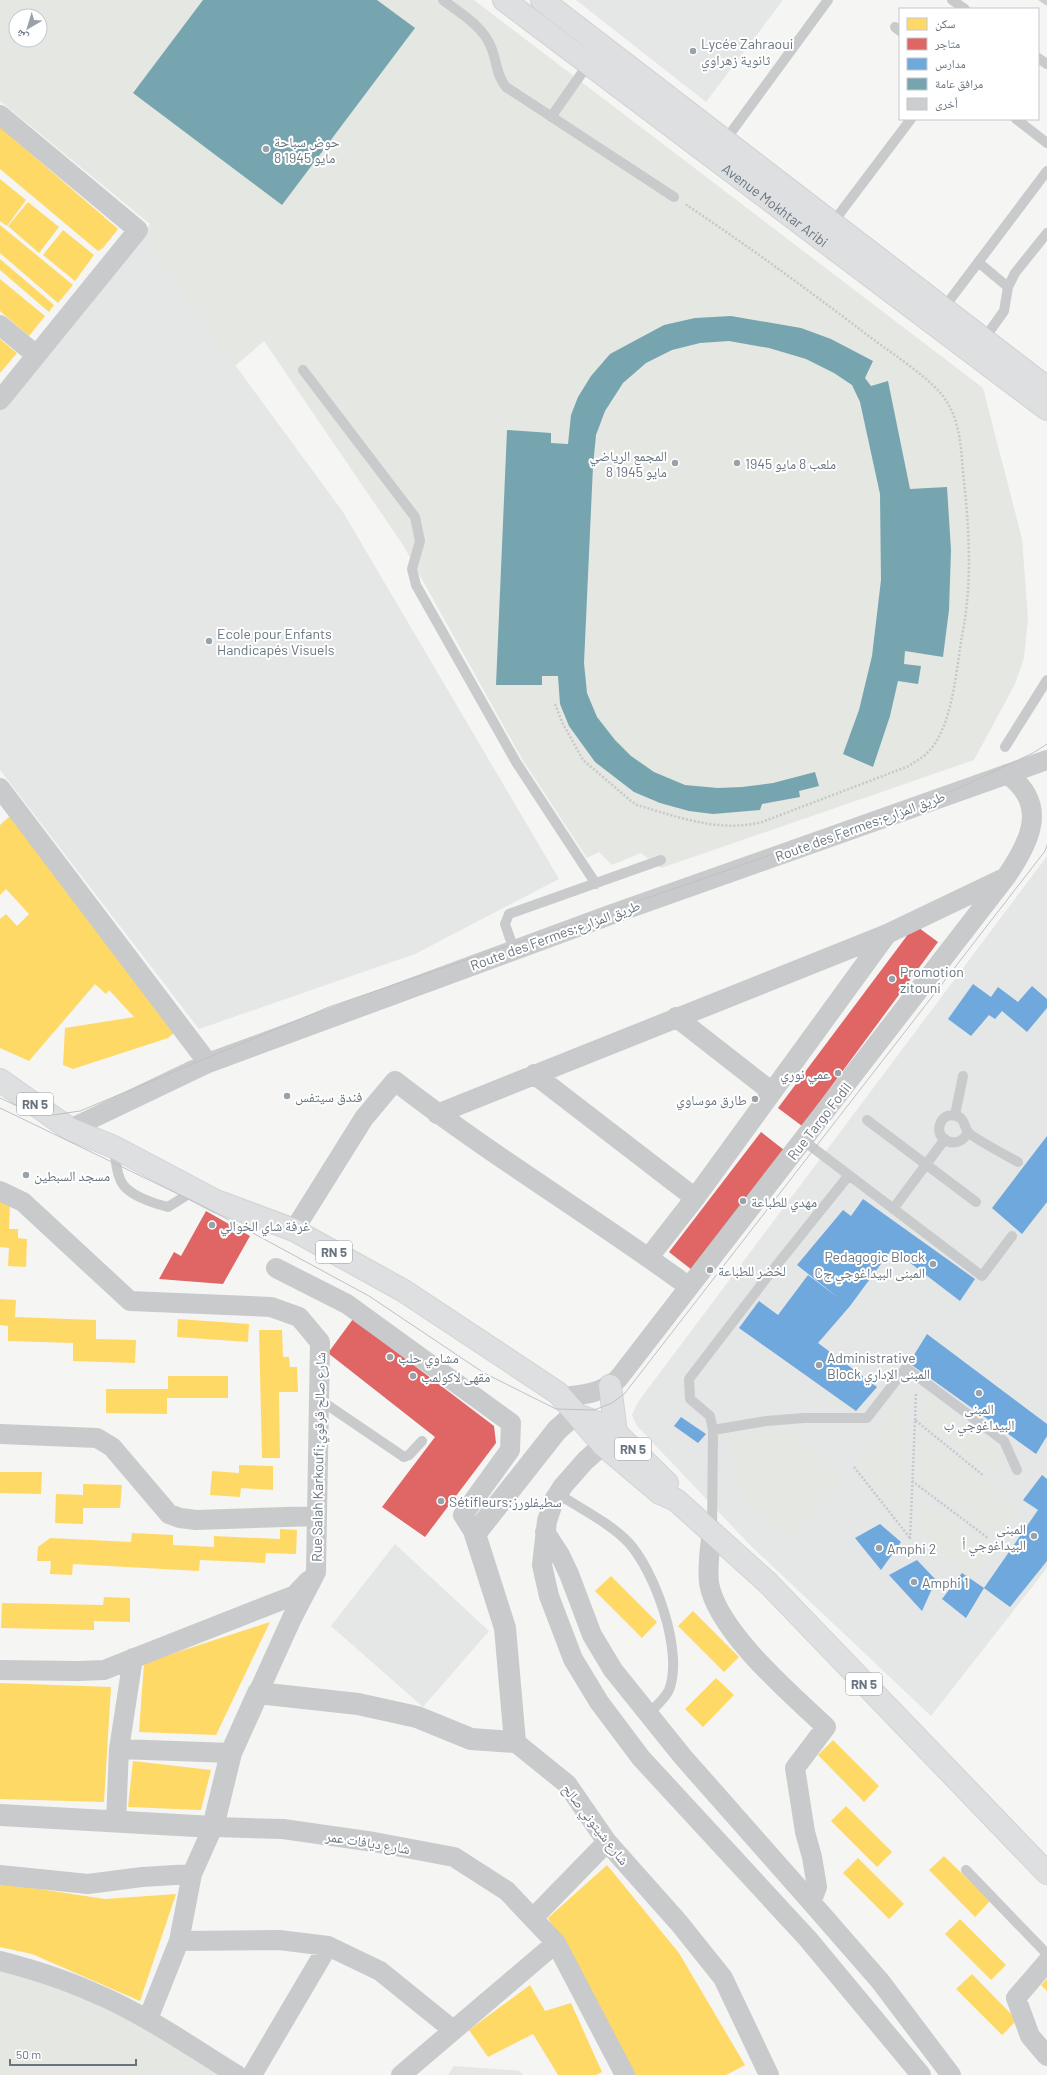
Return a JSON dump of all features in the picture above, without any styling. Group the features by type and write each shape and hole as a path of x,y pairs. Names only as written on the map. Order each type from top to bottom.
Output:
{"main road":[{"name":"Avenue Mokhtar Aribi","path":"504,0 600,63 719,149 827,230 939,315 1047,409"},
{"name":"Avenue Mokhtar Aribi","path":"542,0 600,63"},
{"name":"Avenue Mokhtar Aribi","path":"939,315 984,339 1047,388"},
{"name":"RN 5","path":"0,1080 70,1129 114,1147 216,1201 294,1230 404,1291 569,1406 609,1439 664,1479 676,1500 712,1531 768,1584 1047,1873"},
{"path":"609,1439 610,1386"}],"street":[{"path":"0,115 138,230 0,400"},
{"path":"0,325 36,355"},
{"name":"Route des Fermes;طريق المزارع","path":"70,1129 208,1063 514,950 1047,760"},
{"name":"Rue Targo Fodil","path":"569,1406 585,1395 610,1386 627,1368 688,1286 804,1141 1006,877 1034,837 1039,826 1044,801 1036,796 1028,786 1007,774"},
{"path":"0,788 208,1063"},
{"path":"437,1114 676,1017 887,934 1006,877"},
{"path":"649,1257 695,1198 887,934"},
{"path":"676,1017 772,1092"},
{"path":"534,1074 695,1198"},
{"path":"294,1230 364,1118 395,1081 437,1114 649,1257 688,1286"},
{"name":"Rue Salah Karkoufi;شارع صالح قرقوي","path":"0,1191 23,1202 130,1301 271,1306 299,1317 320,1342 316,1572 292,1618 258,1693"},
{"path":"148,2019 179,1941 192,1874 213,1827 231,1753 258,1693 358,1704 417,1717 471,1739 515,1742 505,1628 475,1534 463,1514 510,1450 511,1423 347,1304 276,1268"},
{"path":"475,1534 556,1430 569,1406"},
{"path":"0,1434 97,1438 112,1447 169,1514 180,1518 196,1520 317,1516"},
{"path":"609,1439 572,1474 558,1494 547,1521 545,1532 542,1565 549,1596 573,1659 599,1702 641,1758 808,1939 920,2075"},
{"path":"712,1531 709,1583 721,1615 760,1665 826,1728 794,1768 805,1832 812,1857 817,1887 811,1902"},
{"path":"545,1532 560,1555 600,1651 647,1715 762,1849 811,1902 880,1981 951,2075"},
{"path":"0,1670 104,1670 295,1595 316,1572"},
{"path":"573,1659 600,1651"},
{"path":"116,1822 119,1749 133,1658"},
{"name":"شارع شيتوني صالح","path":"515,1742 567,1784 607,1842 679,1923 723,1978 768,2075"},
{"path":"119,1749 231,1753"},
{"name":"شارع ديافات عمر","path":"0,1815 213,1827 283,1829 374,1842 454,1857 507,1891 556,1943 625,2075"},
{"path":"533,1918 607,1842"},
{"path":"0,1875 88,1884 142,1877 192,1874"},
{"path":"179,1941 279,1940 328,1946 380,1971 453,2030"},
{"path":"401,2075 556,1943"},
{"path":"252,2075 328,1946"},
{"path":"0,1961 27,1968 92,1992 148,2019 237,2075"},
{"path":"1047,1962 1016,1998 1030,2036 1047,2056"}],"lane":[{"path":"442,0 477,27 484,35 495,56 498,75 506,87 674,198"},
{"path":"719,149 828,0"},
{"path":"952,0 964,8"},
{"path":"551,117 600,63"},
{"path":"827,230 910,120"},
{"path":"1017,120 1047,143"},
{"path":"939,315 1047,171"},
{"path":"984,339 1004,311 1008,287 1015,273 1047,233"},
{"path":"978,262 1008,287"},
{"path":"302,370 415,517 420,541 412,569 416,586 516,762 596,884"},
{"path":"1005,747 1047,680"},
{"path":"514,950 505,924 509,914 661,860"},
{"path":"955,1115 964,1076"},
{"path":"968,1132 961,1141 955,1143 940,1136 939,1131 942,1120 946,1116 955,1115 961,1118 968,1132 1018,1162"},
{"path":"867,1120 976,1202"},
{"path":"893,1209 945,1139"},
{"path":"804,1141 982,1276 1012,1236"},
{"path":"114,1147 117,1170 125,1188 154,1204 168,1206 195,1189"},
{"path":"712,1531 713,1430 710,1416 690,1399 689,1379 849,1175"},
{"path":"713,1430 774,1420 804,1418 867,1418 906,1368 1004,1441 1018,1470"},
{"path":"320,1400 404,1457 409,1455 422,1441"},
{"path":"558,1494 627,1541 644,1562 655,1585 668,1630 672,1657 672,1677 668,1691 647,1715"},
{"path":"966,1870 1047,1954"}],"path":[{"path":"555,704 562,722 583,760 631,801 637,805 693,821 733,826 746,826 762,822 909,766 926,754 934,745 941,733 948,712 967,613 970,534 959,430 952,411 946,400 919,374 748,246 674,198"},
{"path":"854,1467 910,1538 916,1388"},
{"path":"915,1420 984,1476"},
{"path":"912,1481 988,1538"}],"shaded area":[{"name":"المجمع الرياضي 8 مايو 1945","path":"0,0 474,0 983,388 1022,539 1028,618 1024,658 1015,684 974,760 661,868 641,853 612,865 599,852 587,858 522,759 403,545 264,341 235,366 141,237 150,224 0,101"},
{"name":"Lycée Zahraoui ثانوية زهراوي","path":"576,0 783,0 706,102"},
{"name":"Ecole pour Enfants Handicapés Visuels","path":"141,237 343,512 559,879 415,954 199,1029 0,770 0,410"},
{"path":"1047,856 1047,1568 931,1716 748,1543 637,1426 632,1415 638,1402"},
{"path":"908,1390 907,1526 856,1461"},
{"path":"925,1392 1003,1453 991,1472 921,1420"},
{"path":"783,1426 843,1475 792,1542 740,1496 729,1435"},
{"path":"919,1431 1019,1506 998,1539 917,1478"},
{"path":"918,1496 994,1551 975,1578 919,1535"},
{"path":"395,1544 489,1631 423,1707 331,1626"},
{"path":"0,1969 42,1980 136,2023 222,2075 0,2075"},
{"path":"454,2066 520,2071 523,2075 448,2075"}],"building: سكن":[{"path":"0,127 118,229 103,248 98,251 0,169"},
{"path":"0,179 26,200 7,226 0,221"},
{"path":"28,202 59,227 39,253 8,226"},
{"path":"0,225 73,285 58,303 0,253"},
{"path":"63,230 94,255 75,281 43,255"},
{"path":"0,259 54,305 49,312 0,270"},
{"path":"0,279 45,316 29,336 0,311"},
{"path":"0,339 17,353 0,373"},
{"path":"11,815 179,1029 168,1038 73,1069 63,1065 65,1028 134,1017 109,990 106,994 95,984 29,1061 0,1048 0,919 6,914 17,926 29,914 6,889 0,895 0,825"},
{"path":"0,1202 10,1203 9,1229 18,1229 18,1238 27,1239 26,1267 8,1266 9,1248 0,1247"},
{"path":"0,1299 16,1300 15,1317 96,1320 96,1339 136,1340 135,1363 73,1361 73,1343 8,1341 8,1326 0,1325"},
{"path":"178,1319 249,1324 248,1342 177,1337"},
{"path":"259,1330 282,1330 283,1357 289,1357 290,1367 297,1367 298,1392 279,1392 280,1458 262,1458"},
{"path":"168,1376 228,1376 228,1398 167,1398 167,1414 106,1413 106,1389 168,1389"},
{"path":"239,1465 273,1466 273,1490 241,1488 240,1497 210,1495 212,1471 239,1473"},
{"path":"0,1472 42,1472 41,1494 0,1493"},
{"path":"83,1484 122,1485 120,1508 83,1508 83,1524 55,1523 56,1494 83,1495"},
{"path":"280,1529 297,1530 296,1554 266,1553 265,1563 200,1560 199,1571 73,1564 72,1575 50,1574 51,1561 37,1561 38,1547 50,1538 131,1542 132,1533 173,1535 173,1545 214,1547 214,1536 280,1539"},
{"path":"611,1576 657,1622 642,1638 595,1591"},
{"path":"104,1597 130,1598 130,1622 94,1621 94,1630 1,1628 2,1603 103,1605"},
{"path":"693,1611 739,1657 724,1672 678,1626"},
{"path":"270,1622 216,1735 139,1732 144,1663"},
{"path":"716,1678 734,1695 703,1727 685,1709"},
{"path":"0,1683 111,1687 104,1802 0,1799"},
{"path":"833,1740 879,1786 864,1802 818,1755"},
{"path":"133,1761 211,1770 201,1810 128,1807"},
{"path":"846,1806 892,1852 877,1867 831,1821"},
{"path":"944,1856 990,1901 975,1917 929,1870"},
{"path":"858,1858 904,1904 889,1919 843,1873"},
{"path":"607,1865 679,1953 745,2065 726,2075 631,2075 548,1918"},
{"path":"0,1883 105,1899 176,1894 140,2001 32,1954 0,1947"},
{"path":"960,1919 1006,1965 991,1980 945,1934"},
{"path":"972,1974 1017,2020 1002,2035 956,1989"},
{"path":"1047,1979 1047,1991 1041,1985"},
{"path":"530,1985 545,2011 571,2003 602,2072 596,2075 558,2075 533,2034 488,2057 469,2030"}],"building: متاجر":[{"path":"915,925 938,942 802,1126 778,1108"},
{"path":"761,1132 784,1150 692,1270 669,1252"},
{"path":"206,1211 250,1236 223,1284 159,1279 174,1252 181,1256"},
{"path":"353,1319 494,1426 496,1443 425,1537 382,1507 435,1437 328,1353"}],"building: مدارس":[{"path":"973,984 991,997 998,987 1018,1002 1032,986 1047,999 1047,1008 1027,1032 1002,1011 995,1019 989,1015 971,1036 948,1019"},
{"path":"1047,1136 1047,1202 1022,1234 992,1208"},
{"path":"863,1199 975,1279 960,1301 892,1249 850,1306 818,1343 877,1387 856,1411 739,1328 759,1301 778,1315 808,1275 840,1299 797,1265 843,1210 851,1216"},
{"name":"المبنى البيداغوجي ب","path":"927,1334 1047,1424 1047,1436 1036,1454 909,1363"},
{"path":"681,1417 706,1434 698,1443 674,1426"},
{"name":"المبنى البيداغوجي أ","path":"1042,1475 1047,1479 1047,1561 1010,1607 984,1588 1038,1510 1023,1500"},
{"path":"880,1524 901,1542 881,1570 855,1538"},
{"path":"917,1560 936,1580 922,1611 889,1575"},
{"path":"962,1573 984,1588 966,1618 942,1599"}],"building: مرافق عامة":[{"name":"حوض سباحة 8 مايو 1945","path":"203,0 377,0 415,28 282,205 133,93"},
{"path":"731,316 801,328 831,339 873,361 865,378 871,386 888,381 910,489 947,487 951,550 949,610 943,657 905,651 904,664 921,666 918,684 898,681 890,716 873,767 843,754 859,710 872,656 881,580 880,494 860,402 852,385 834,373 806,359 769,348 729,341 700,343 672,350 646,363 623,383 605,411 596,435 593,466 584,663 587,693 597,717 615,740 631,756 654,772 685,785 718,788 742,787 773,783 815,772 819,786 799,791 800,797 762,804 760,810 713,814 689,811 660,803 634,792 595,762 569,726 560,704 558,676 542,676 542,685 496,685 507,430 551,433 551,443 568,444 571,415 578,397 591,376 610,354 664,325 695,318"}],"building: أخرى":[{"path":"1038,0 1047,0 1047,6"}],"tram line":[{"path":"0,1098 15,1105 53,1115 80,1111 329,1007 688,884 957,789 1033,753 1047,744"},
{"path":"0,1108 203,1206 369,1296 484,1373 556,1409 594,1410 612,1403 625,1393 1045,851 1047,845"}],"place":[{"name":"Lycée Zahraoui ثانوية زهراوي","path":"693,51"},
{"name":"حوض سباحة 8 مايو 1945","path":"266,149"},
{"name":"المجمع الرياضي 8 مايو 1945","path":"675,463"},
{"name":"ملعب 8 مايو 1945","path":"737,463"},
{"name":"Ecole pour Enfants Handicapés Visuels","path":"209,641"},
{"name":"Promotion zitouni","path":"892,979"},
{"name":"عمي نوري","path":"838,1073"},
{"name":"فندق سيتفس","path":"287,1096"},
{"name":"طارق موساوي","path":"755,1099"},
{"name":"مسجد السبطين","path":"26,1175"},
{"name":"مهدي للطباعة","path":"743,1201"},
{"name":"غرفة شاي الخوالي","path":"212,1225"},
{"name":"Pedagogic Block Cالمبنى البيداغوجي ج","path":"933,1264"},
{"name":"لخضر للطباعة","path":"710,1270"},
{"name":"مشاوي حلب","path":"390,1357"},
{"name":"Administrative Block المبنى الإداري","path":"819,1365"},
{"name":"مقهى لاكولمب","path":"413,1376"},
{"name":"المبنى البيداغوجي ب","path":"979,1393"},
{"name":"Sétifleurs;سطيفلورز","path":"441,1501"},
{"name":"المبنى البيداغوجي أ","path":"1034,1536"},
{"name":"Amphi 2","path":"879,1548"},
{"name":"Amphi 1","path":"914,1582"}]}
